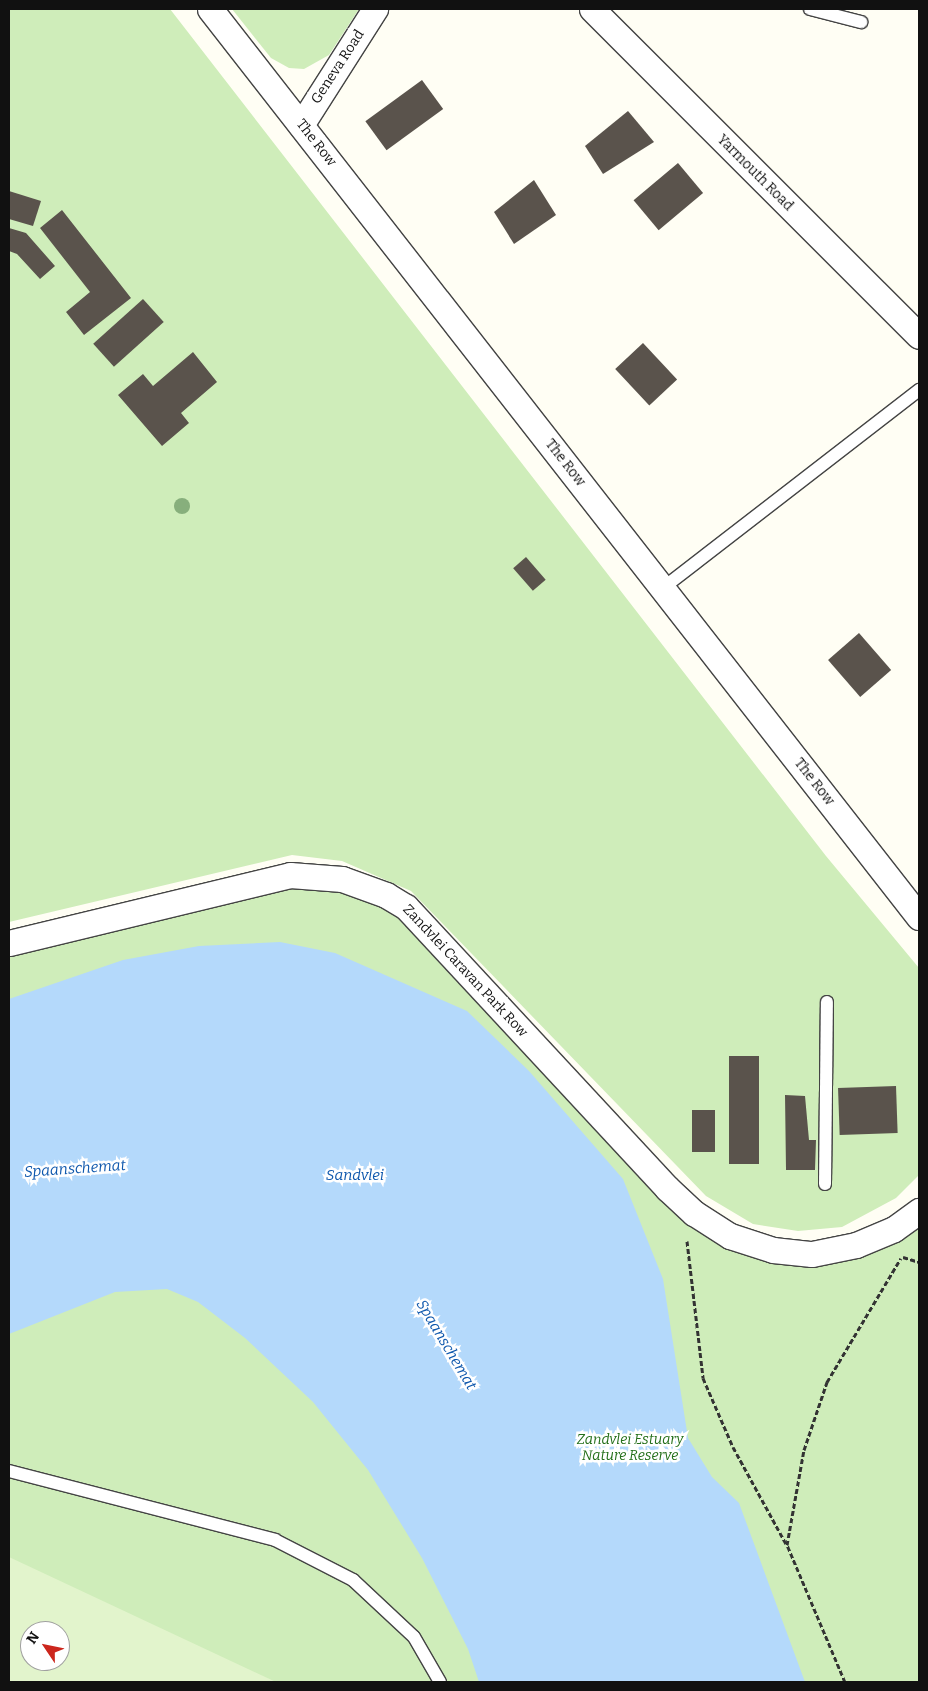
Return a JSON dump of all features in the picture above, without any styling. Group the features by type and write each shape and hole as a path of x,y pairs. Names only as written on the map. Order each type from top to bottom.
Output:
{"street":[{"name":"The Row","path":"210,9 919,917"},
{"name":"Geneva Road","path":"301,124 375,9"},
{"name":"Yarmouth Road","path":"592,9 919,336"},
{"name":"Zandvlei Caravan Park Row","path":"9,943 290,875 320,875 368,887 400,902 427,928 641,1161 694,1212 730,1236 773,1250 812,1254 856,1245 894,1228 919,1211"}],"lane":[{"path":"810,9 861,22"},
{"path":"663,588 919,390"},
{"path":"826,1184 827,1002"},
{"path":"9,1471 275,1540 353,1580 414,1637 440,1682"}],"path":[{"path":"683,1232 703,1378 732,1446 787,1545 845,1682"},
{"path":"787,1545 804,1450 827,1382 902,1256"}],"green space":[{"path":"9,9 170,9 826,856 919,968 919,1175 896,1198 842,1227 798,1231 753,1224 706,1196 411,891 342,861 292,855 9,922"},
{"path":"232,9 359,9 329,55 304,69 289,68 271,58"},
{"name":"Zandvlei Estuary Nature Reserve","path":"279,877 378,894 694,1213 812,1254 919,1211 919,1682 9,1682 9,947"},
{"path":"9,1557 276,1682 9,1682"}],"water":[{"name":"Sandvlei","path":"280,942 335,953 467,1011 529,1071 623,1179 663,1279 688,1438 712,1477 739,1503 805,1682 479,1682 468,1649 422,1558 368,1470 313,1402 245,1338 198,1302 167,1289 115,1292 9,1334 9,999 123,960 199,946"}],"building":[{"path":"422,80 443,109 387,150 365,121"},
{"path":"628,111 654,142 603,174 585,146"},
{"path":"678,163 703,193 659,230 634,200"},
{"path":"534,180 556,215 514,244 494,212"},
{"path":"9,191 41,201 33,226 9,219"},
{"path":"62,210 131,298 84,335 66,312 90,292 40,228"},
{"path":"9,228 26,233 55,266 40,279 17,254 9,251"},
{"path":"143,299 164,322 114,367 93,344"},
{"path":"643,343 677,380 649,405 615,369"},
{"path":"193,352 217,382 181,413 189,423 162,446 118,395 143,374 153,386"},
{"path":"526,557 546,580 533,591 513,568"},
{"path":"859,633 891,670 860,697 828,660"},
{"path":"729,1056 759,1056 759,1164 729,1164"},
{"path":"896,1086 898,1133 840,1135 838,1088"},
{"path":"785,1095 805,1096 809,1140 816,1140 815,1170 786,1170"},
{"path":"692,1110 715,1110 715,1152 692,1152"}],"water label":[{"name":"Spaanschemat","path":"75,1169"},
{"name":"Spaanschemat","path":"446,1345"}]}
